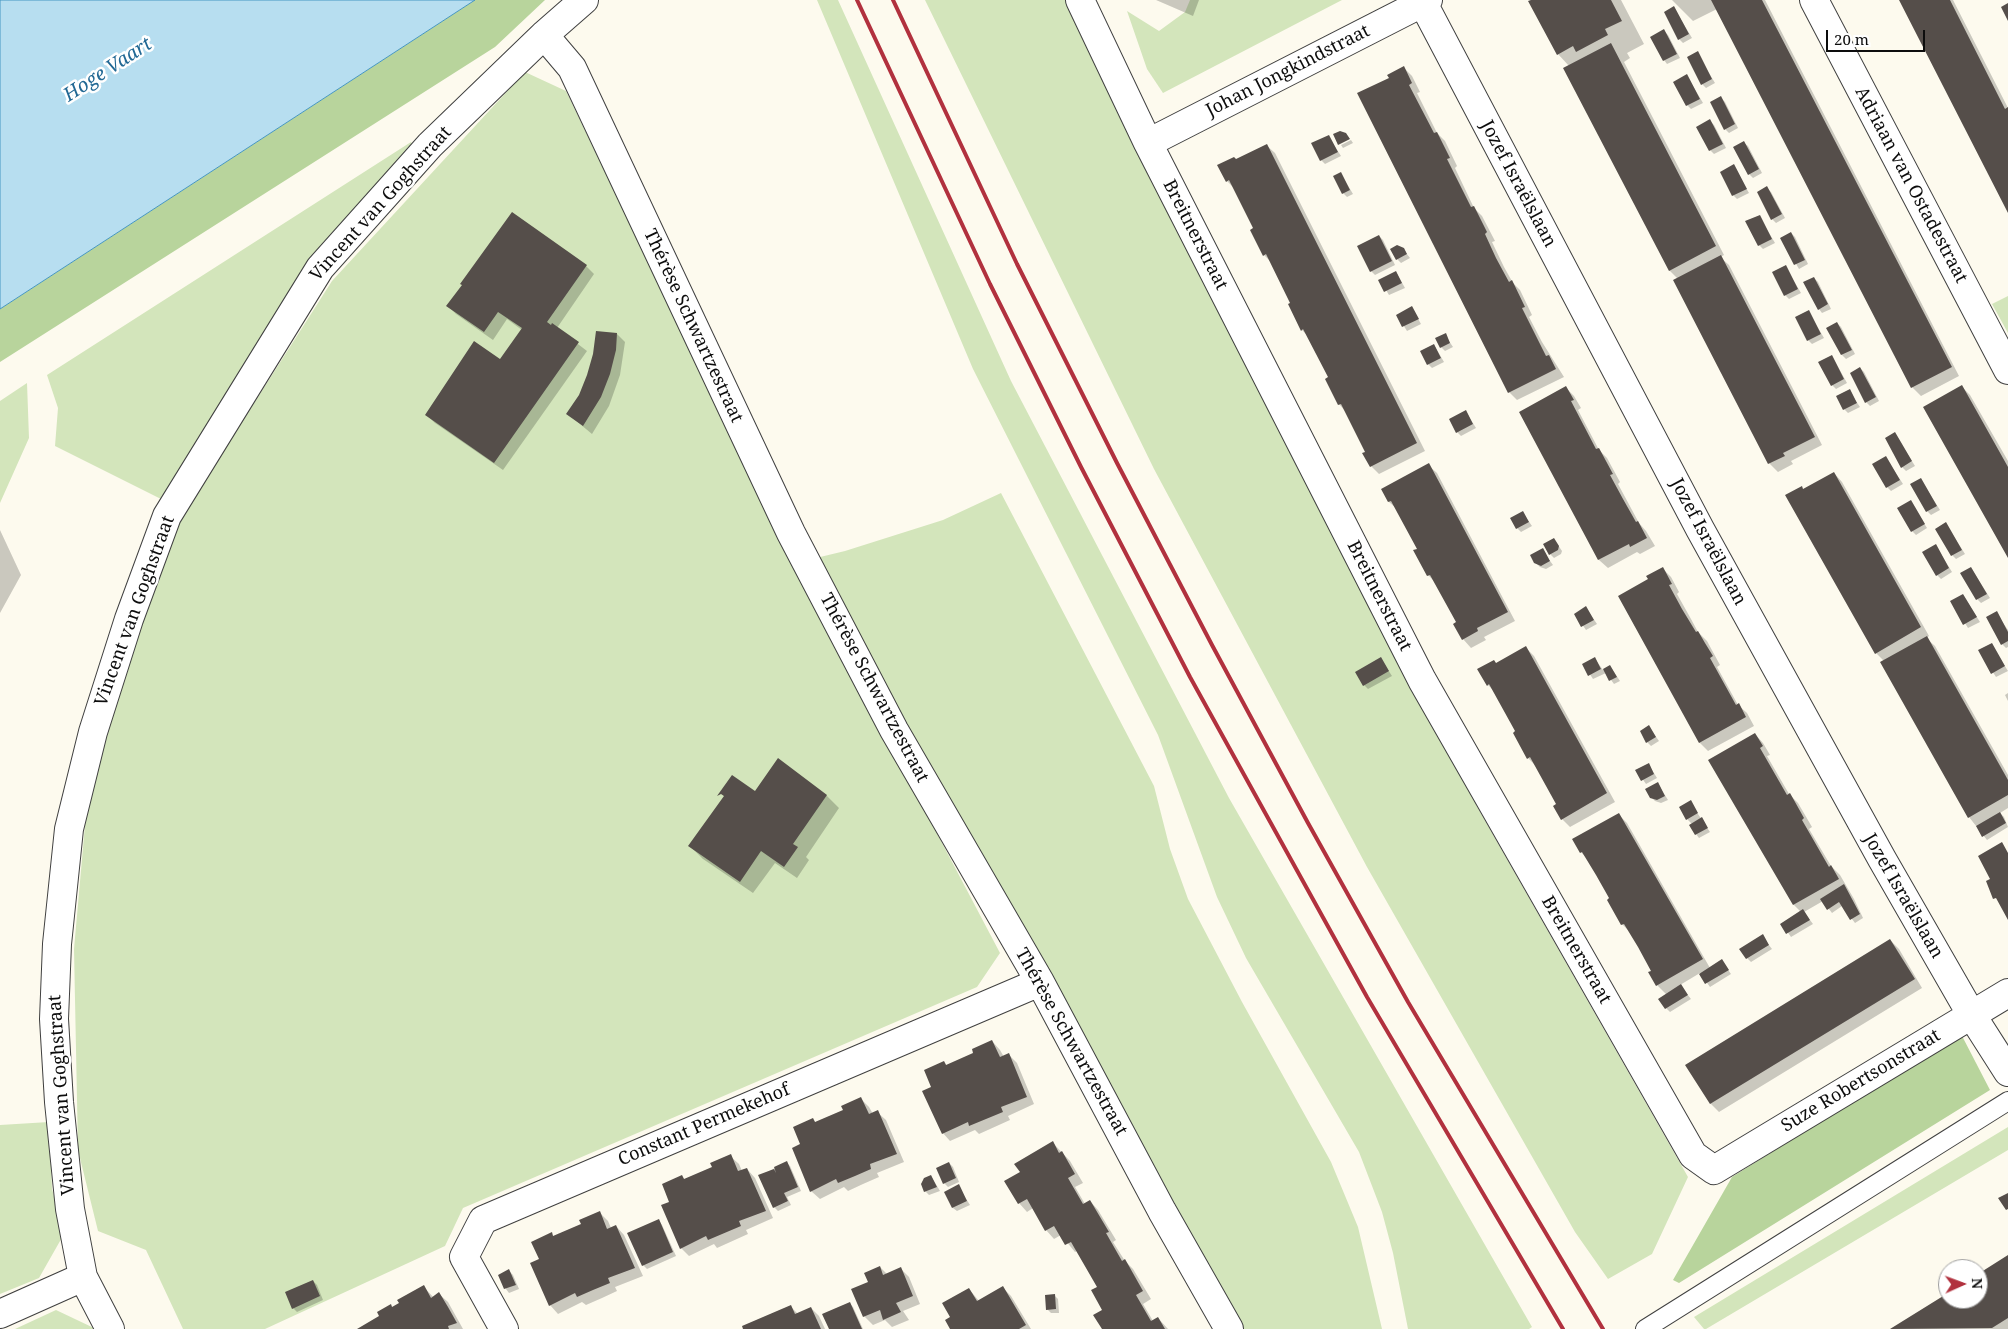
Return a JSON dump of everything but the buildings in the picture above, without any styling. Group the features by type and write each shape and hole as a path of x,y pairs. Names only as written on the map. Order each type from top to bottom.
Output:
{"street":[{"name":"Vincent van Goghstraat","path":"110,1329 82,1277 70,1209 59,1102 54,1019 58,935 68,829 93,732 129,619 167,516 320,268 430,145 544,35 584,0"},
{"name":"Breitnerstraat","path":"1080,0 1148,143 1422,680 1693,1155 1714,1170"},
{"name":"Adriaan van Ostadestraat","path":"1814,0 2008,370"},
{"name":"Johan Jongkindstraat","path":"1148,143 1425,1"},
{"name":"Jozef Israëlslaan","path":"1425,1 1700,529 1884,864 1971,1014 2008,1072"},
{"name":"Thérèse Schwartzestraat","path":"544,35 572,68 808,566 894,730 1040,982 1162,1211 1229,1329"},
{"name":"Constant Permekehof","path":"504,1329 464,1258 483,1220 1040,982"},
{"name":"Suze Robertsonstraat","path":"1714,1170 2008,993"},
{"path":"0,1314 82,1277"}],"lane":[{"path":"1645,1329 2008,1101"}],"green space":[{"path":"475,0 545,0 495,47 0,362 0,309"},
{"path":"817,0 838,0 1011,381 1229,798 1532,1327 1529,1329 1408,1329 1393,1253 1382,1212 1359,1152 1246,958 1217,897 1158,735 973,369"},
{"path":"925,0 1067,0 1310,490 1479,810 1688,1177 1652,1254 1608,1279 1575,1232 1367,867 1154,469"},
{"path":"1190,0 1342,0 1163,93 1147,69 1127,11 1159,31 1185,12"},
{"path":"525,72 566,91 773,522 1000,953 977,987 463,1208 445,1246 265,1329 183,1329 146,1250 98,1231 78,1150 74,949 86,814 130,650 182,516 332,281"},
{"path":"411,142 414,147 165,501 55,446 58,408 47,375"},
{"path":"2008,296 2008,333 1992,304"},
{"path":"27,383 29,438 0,503 0,401"},
{"path":"1001,493 1154,786 1170,849 1188,899 1242,1002 1331,1162 1358,1227 1382,1329 1243,1329 1162,1211 816,558 845,551 943,520"},
{"path":"1961,1034 1990,1090 1679,1283 1673,1280 1732,1177"},
{"path":"49,1122 52,1189 64,1234 39,1278 0,1294 0,1125"},
{"path":"2008,1127 2008,1150 1706,1329 1694,1317"},
{"path":"56,1310 96,1329 15,1329"}],"water":[{"name":"Hoge Vaart","path":"0,0 475,0 0,309"}],"railway":[{"path":"857,0 990,284 1081,467 1190,677 1367,997 1563,1329"},
{"path":"893,0 1017,264 1117,463 1212,645 1308,823 1408,1002 1603,1329"}]}
